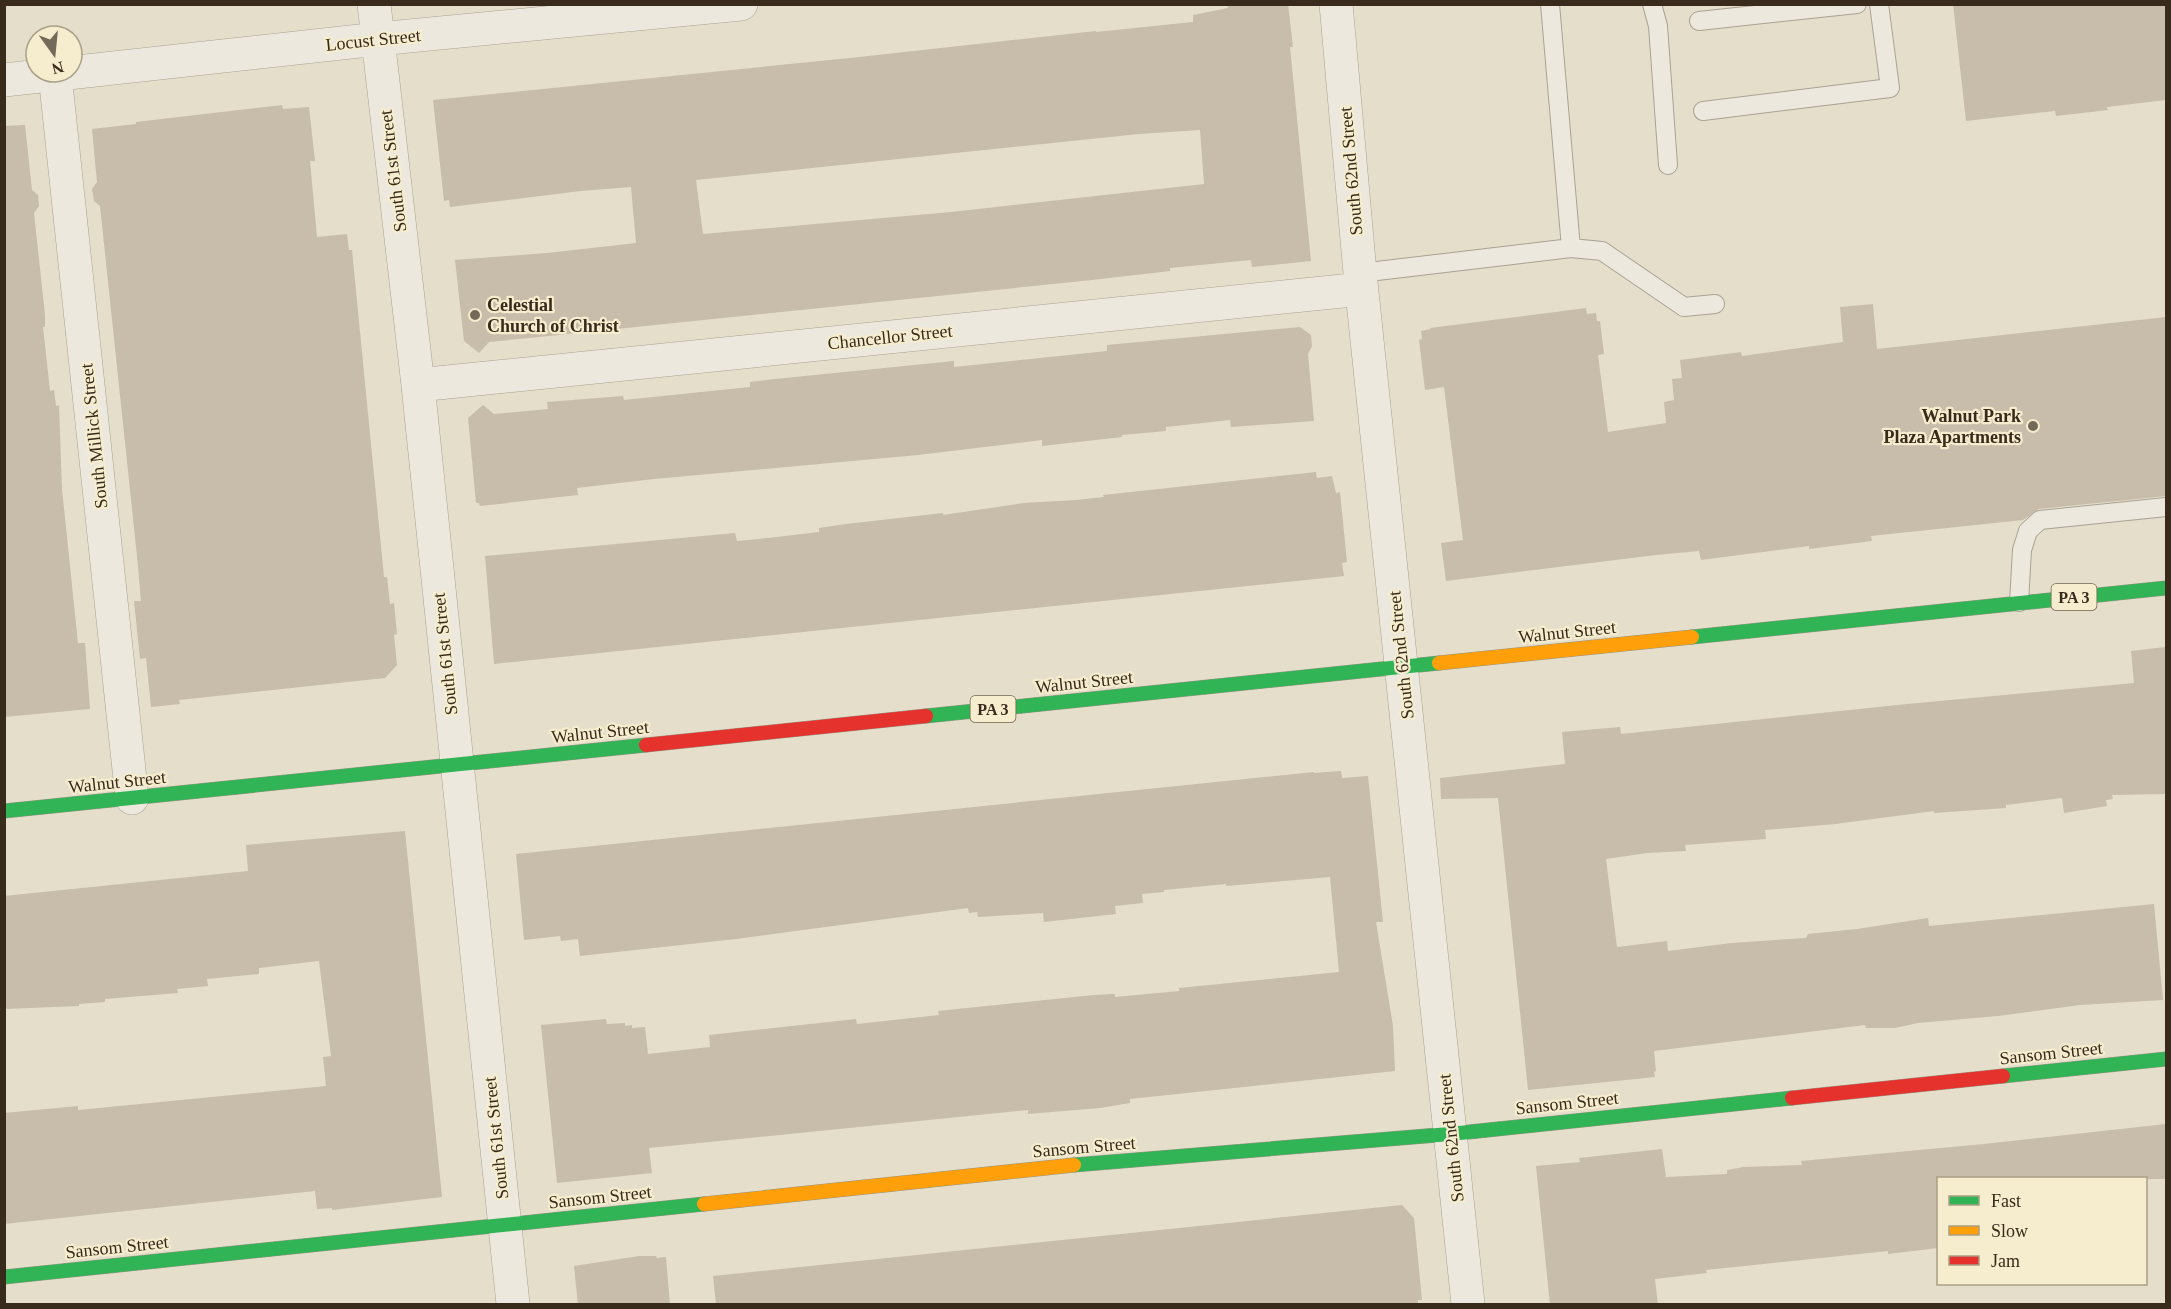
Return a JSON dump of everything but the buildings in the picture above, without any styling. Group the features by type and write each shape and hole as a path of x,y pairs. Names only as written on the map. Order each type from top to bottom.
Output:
{"main road":[{"name":"Walnut Street","path":"4,811 2166,588"},
{"name":"Sansom Street","path":"4,1276 1062,1166 1450,1134 2166,1059"}],"street":[{"name":"South 61st Street","path":"374,4 418,385 513,1305"},
{"name":"Locust Street","path":"84,72 378,39 741,4"},
{"name":"South 62nd Street","path":"1336,4 1361,281 1468,1305"},
{"name":"Locust Street","path":"4,80 24,78"},
{"name":"South Millick Street","path":"56,84 132,798"},
{"name":"Chancellor Street","path":"418,385 1361,281"}],"lane":[{"path":"1550,4 1571,248"},
{"path":"1652,4 1658,26 1668,165"},
{"path":"1699,21 1857,4"},
{"path":"1703,111 1890,88 1879,4"},
{"path":"1361,281 1571,248 1602,251 1684,308 1715,304"},
{"path":"2019,602 2022,550 2028,531 2040,520 2166,507"}],"traffic: fast":[{"path":"1692,637 2166,588"},
{"path":"926,716 1439,663"},
{"path":"4,811 646,745"},
{"path":"2003,1076 2166,1059"},
{"path":"1074,1165 1450,1134 1792,1098"},
{"path":"4,1277 704,1204"}],"traffic: slow":[{"path":"1439,663 1692,637"},
{"path":"704,1204 1074,1165"}],"traffic: jam":[{"path":"646,745 926,716"},
{"path":"1792,1098 2003,1076"}],"place":[{"name":"Celestial Church of Christ","path":"475,315"},
{"name":"Walnut Park Plaza Apartments","path":"2033,426"}]}
